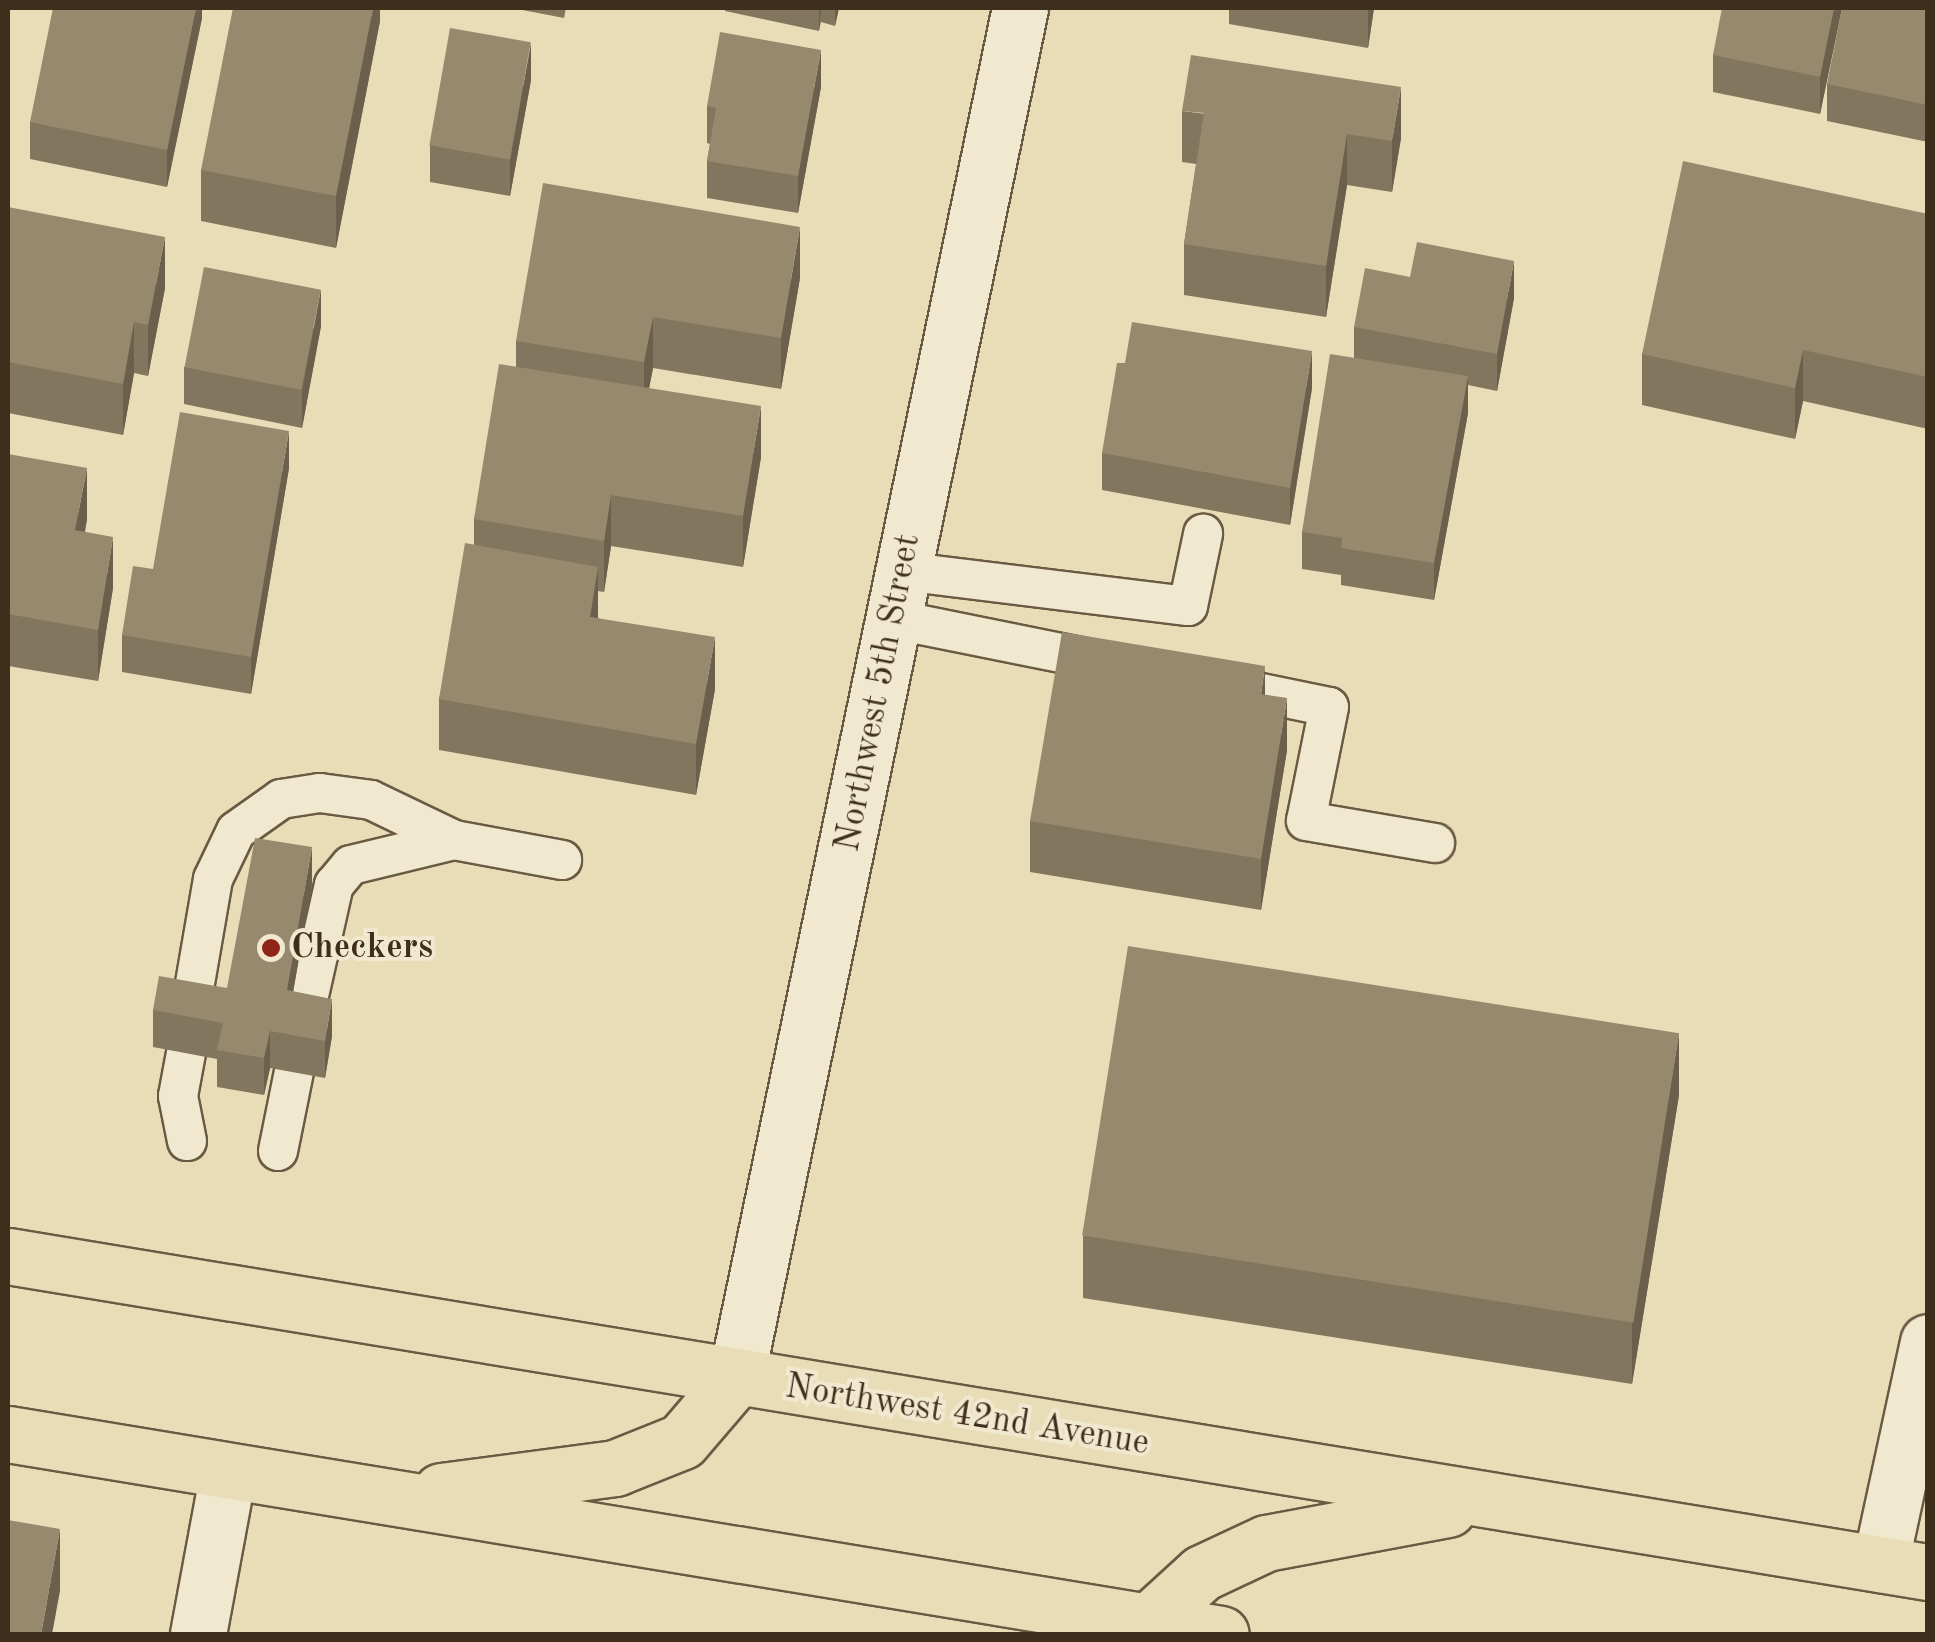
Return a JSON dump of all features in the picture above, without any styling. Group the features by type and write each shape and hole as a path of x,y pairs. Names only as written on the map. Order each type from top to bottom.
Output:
{"main road":[{"name":"Northwest 42nd Avenue","path":"8,1256 1904,1568"},
{"path":"384,1499 615,1468 682,1441 736,1378"},
{"path":"8,1434 1146,1629 1221,1634"},
{"path":"1146,1629 1202,1572 1266,1543 1486,1502"}],"street":[{"name":"Northwest 5th Street","path":"736,1378 1020,8"},
{"path":"1904,1568 1928,1342"},
{"path":"198,1634 228,1472"}],"lane":[{"path":"897,595 1188,606 1203,534"},
{"path":"897,595 1139,668"},
{"path":"1177,676 1329,706 1306,820 1436,843"},
{"path":"188,1141 178,1096 187,1035 213,879 236,831 280,800 320,793 371,800 454,840 562,860"},
{"path":"301,1030 334,885 352,865 454,840"},
{"path":"278,1151 294,1072"}],"building":[{"path":"53,8 196,8 167,150 30,122"},
{"path":"233,8 373,8 336,196 201,170"},
{"path":"1722,8 1834,8 1820,77 1713,55"},
{"path":"1842,8 1928,8 1928,105 1827,84"},
{"path":"450,28 531,42 510,159 429,145"},
{"path":"720,32 821,50 798,176 707,161 716,108 707,106"},
{"path":"1191,55 1401,87 1392,141 1347,134 1326,266 1184,244 1204,113 1182,111"},
{"path":"1683,161 1928,214 1928,377 1803,350 1795,388 1642,354"},
{"path":"543,183 800,227 781,338 653,317 644,362 516,341"},
{"path":"8,207 165,237 148,325 134,322 123,384 8,362"},
{"path":"1417,242 1514,261 1497,354 1354,327 1365,268 1410,277"},
{"path":"204,267 321,290 301,390 185,367"},
{"path":"1132,322 1312,351 1290,488 1102,453 1117,363 1125,363"},
{"path":"1330,354 1468,376 1434,563 1341,548 1342,538 1302,532"},
{"path":"499,364 761,406 743,516 611,495 604,541 474,519"},
{"path":"180,412 289,431 251,657 122,635 133,566 153,569"},
{"path":"8,454 87,468 75,530 113,537 98,630 8,614"},
{"path":"465,543 598,567 590,617 715,637 696,744 439,699"},
{"path":"1062,632 1265,666 1261,694 1287,698 1261,859 1030,821"},
{"path":"255,838 312,847 287,990 332,999 325,1041 270,1031 264,1058 217,1050 223,1023 153,1010 159,976 227,988"},
{"path":"1128,946 1679,1033 1633,1323 1082,1235"},
{"path":"8,1520 60,1529 41,1634 8,1634"}],"place":[{"name":"Checkers","path":"271,948"}]}
